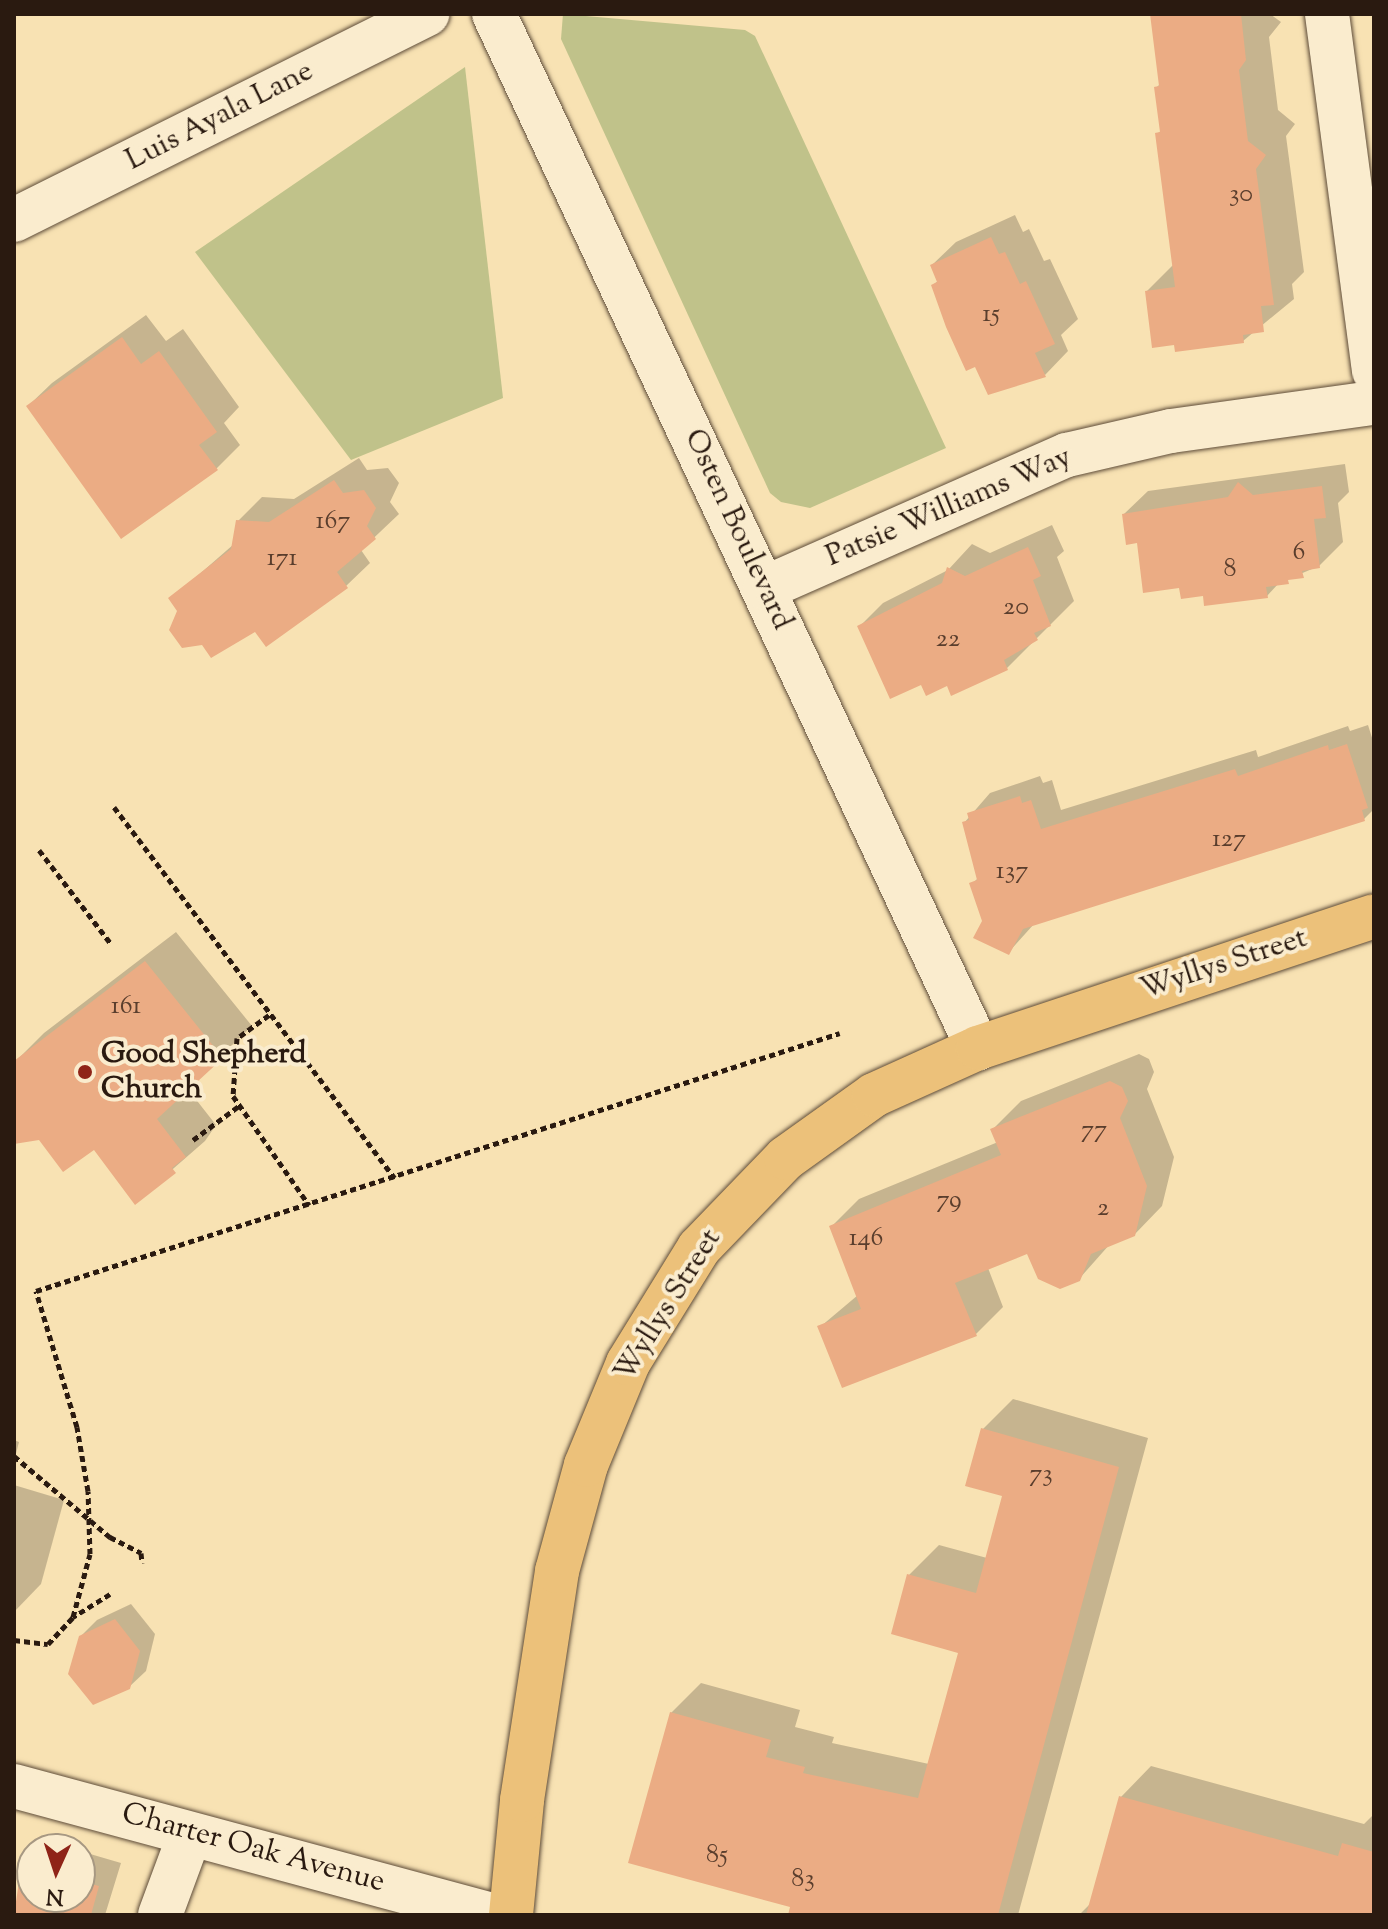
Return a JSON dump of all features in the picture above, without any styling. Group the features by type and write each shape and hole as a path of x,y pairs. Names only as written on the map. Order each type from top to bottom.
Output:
{"main road":[{"name":"Wyllys Street","path":"511,1915 522,1800 557,1571 586,1465 628,1363 699,1248 786,1158 874,1095 978,1048 1374,916"}],"street":[{"name":"Luis Ayala Lane","path":"14,220 427,14"},
{"name":"Osten Boulevard","path":"494,14 978,1048"},
{"path":"1327,14 1374,371"},
{"name":"Patsie Williams Way","path":"765,588 1067,455 1171,431 1374,403"},
{"name":"Charter Oak Avenue","path":"14,1786 491,1915"},
{"path":"160,1915 190,1834"}],"path":[{"path":"114,807 395,1178"},
{"path":"39,850 111,944"},
{"path":"269,1015 237,1038 233,1096 309,1205"},
{"path":"73,1617 90,1554 90,1521 77,1427 36,1291 840,1033"},
{"path":"193,1140 239,1106"},
{"path":"14,1456 90,1521 141,1553 142,1563"},
{"path":"14,1640 48,1644 73,1617 110,1594"}],"green space":[{"path":"563,14 745,30 755,36 946,448 810,508 781,502 770,493 561,39"},
{"path":"465,67 503,398 351,460 195,252"}],"building":[{"path":"1150,14 1241,14 1246,60 1239,70 1248,141 1266,155 1256,169 1274,305 1261,306 1264,332 1243,335 1244,343 1175,352 1174,345 1152,348 1145,291 1175,287 1155,133 1160,132 1154,87 1159,86"},
{"path":"991,237 999,254 1005,252 1020,284 1026,281 1055,344 1035,353 1046,377 988,395 975,367 966,371 946,327 931,285 937,282 930,265"},
{"path":"122,337 141,364 159,351 217,432 199,445 218,470 121,539 26,406"},
{"path":"334,480 343,493 364,490 376,508 367,526 376,539 337,572 348,588 266,647 255,632 211,658 202,645 182,648 169,630 177,611 168,598 231,549 236,520 269,522"},
{"path":"1238,482 1253,495 1322,486 1326,518 1314,519 1320,568 1302,571 1304,578 1288,580 1289,584 1266,587 1268,598 1204,606 1203,596 1181,599 1179,588 1143,593 1137,543 1126,545 1122,514 1228,497"},
{"path":"1028,547 1041,576 1033,580 1051,626 1034,633 1038,640 1004,660 1008,670 951,696 947,686 926,696 921,685 890,699 857,626 942,583 947,567 965,576"},
{"path":"1347,744 1368,808 1362,810 1365,821 1023,929 1009,955 973,938 982,921 969,883 977,880 962,822 969,820 967,813 1020,796 1022,803 1031,800 1041,829 1235,769 1238,776 1328,745 1329,750"},
{"name":"Good Shepherd Church","path":"145,961 223,1058 157,1119 186,1157 172,1168 176,1173 135,1205 94,1150 63,1172 39,1140 14,1144 14,1061"},
{"path":"1110,1081 1122,1087 1128,1101 1120,1118 1147,1186 1135,1236 1091,1254 1080,1281 1060,1289 1038,1279 1027,1254 955,1283 977,1336 842,1388 817,1326 861,1309 829,1226 1001,1155 990,1129"},
{"path":"981,1428 1119,1467 998,1915 788,1915 790,1907 628,1863 670,1712 771,1740 766,1757 805,1767 803,1773 918,1798 958,1653 891,1634 907,1574 976,1593 1002,1496 965,1486"},
{"path":"115,1619 140,1651 130,1689 93,1705 68,1674 79,1636"},
{"path":"1119,1796 1338,1856 1342,1843 1374,1852 1374,1915 1086,1915"},
{"path":"16,1902 16,1913 92,1913 91,1915 14,1915"}],"place":[{"name":"Good Shepherd Church","path":"85,1072"}]}
